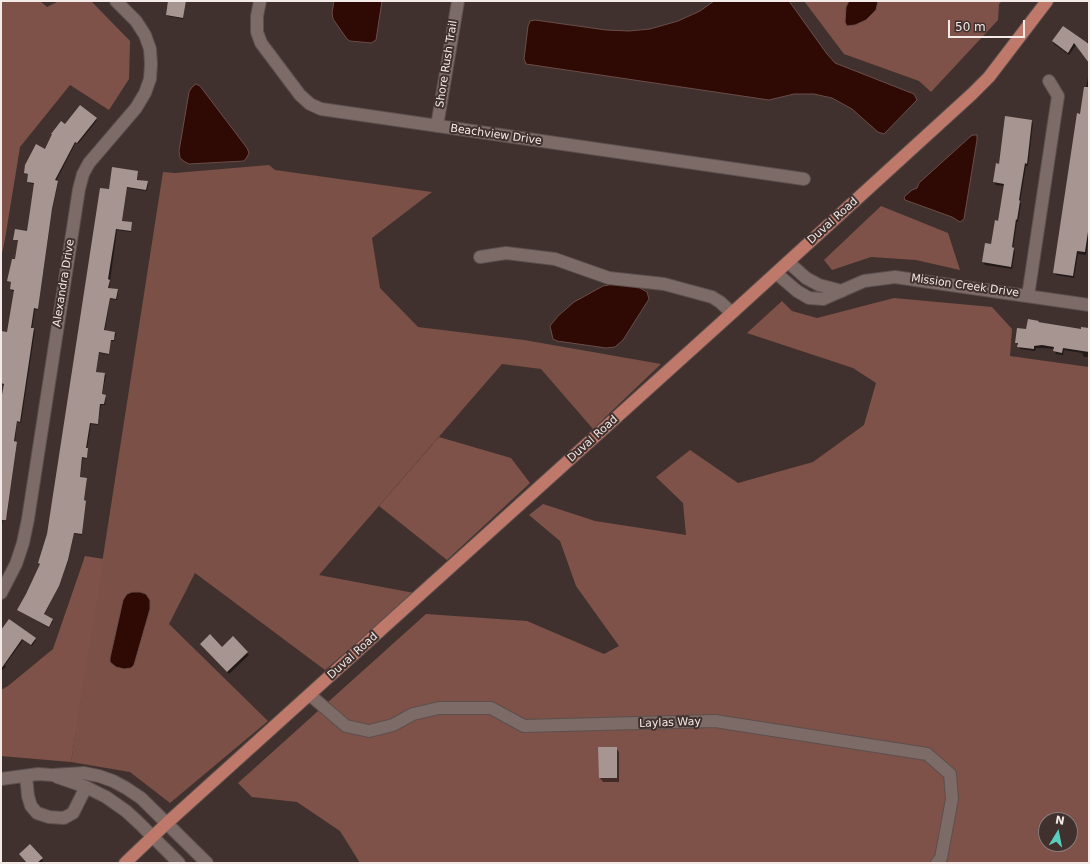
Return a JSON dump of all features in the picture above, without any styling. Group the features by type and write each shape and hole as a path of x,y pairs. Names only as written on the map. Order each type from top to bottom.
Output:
{"main road":[{"name":"Duval Road","path":"125,863 167,823 728,317 989,78 1047,1"}],"street":[{"name":"Alexandra Drive","path":"1,593 16,564 23,543 28,519 79,189 83,174 89,163 136,108 145,93 150,79 150,49 145,35 136,21 116,1"},
{"name":"Beachview Drive","path":"260,1 257,16 257,32 261,43 300,95 310,104 321,109 804,180"},
{"name":"Shore Rush Trail","path":"437,126 458,1"},
{"path":"1028,296 1058,96 1048,80"},
{"path":"480,257 506,253 555,259 609,278 664,284 712,297 720,302 728,317"},
{"path":"788,262 806,278 819,286 842,291"},
{"name":"Mission Creek Drive","path":"776,273 797,291 809,298 823,299 864,281 895,277 1089,305"},
{"name":"Laylas Way","path":"310,695 346,726 369,730 393,725 413,714 439,708 491,708 524,726 715,721 927,754 950,774 952,799 941,858 937,863"},
{"path":"1,779 38,774 52,775 84,773 113,781 141,798 207,863"},
{"path":"52,775 86,787 106,797 126,811 179,863"},
{"path":"26,776 28,796 31,806 37,813 49,817 64,818 74,812 86,787"}],"shaded area":[{"path":"1,1 40,1 47,7 59,1 91,1 130,41 129,79 109,110 70,85 20,147 1,258"},
{"path":"334,1 382,1 376,40 371,43 350,41 347,39 333,19 332,13"},
{"path":"714,1 789,1 835,63 914,94 917,100 884,134 878,132 852,109 832,98 814,94 794,94 769,100 526,64 524,59 530,21 535,20 606,30 629,31 650,29 678,21 700,11"},
{"path":"804,1 849,1 846,7 855,25 866,19 876,10 877,1 1002,1 999,4 998,20 931,92 919,81 844,54"},
{"path":"849,1 878,1 876,10 866,20 855,25 847,26 845,22 846,7"},
{"path":"196,84 200,86 247,148 249,153 244,161 189,164 180,158 179,151 189,92"},
{"path":"973,135 977,135 977,140 964,219 960,222 952,217 905,200 904,197 912,190 917,188 919,183"},
{"path":"269,165 275,170 432,192 372,238 380,288 418,327 524,340 661,364 593,429 541,369 502,364 319,575 414,593 325,670 195,573 169,624 268,721 170,803 130,772 71,762 163,172 175,173"},
{"path":"881,206 948,233 960,270 916,260 871,257 832,270 824,260"},
{"path":"614,284 638,287 647,292 649,299 623,340 615,347 606,348 557,341 553,339 550,326 558,316 574,302 603,286"},
{"path":"894,298 992,307 1012,329 1010,356 1089,367 1089,863 360,863 340,831 297,802 252,797 238,783 426,614 527,621 604,654 619,646 576,586 560,541 529,515 543,504 595,521 686,535 683,503 656,477 690,450 738,483 813,462 864,425 876,383 853,368 747,333 782,301 792,311 817,318"},
{"path":"439,437 511,458 530,483 447,560 379,506"},
{"path":"85,556 104,559 71,762 1,756 1,690 53,649"},
{"path":"132,592 146,594 150,600 150,609 134,665 131,668 124,669 116,667 110,662 110,658 123,600 127,594"}],"building":[{"path":"168,1 186,1 183,18 166,15"},
{"path":"1063,26 1089,44 1089,63 1074,43 1068,53 1052,41"},
{"path":"1084,87 1089,87 1089,225 1085,252 1077,251 1073,276 1053,273 1077,113 1080,114"},
{"path":"80,105 97,118 77,143 75,142 55,180 58,181 52,209 38,309 34,308 31,328 34,328 20,422 17,421 14,441 17,442 6,520 1,520 1,400 4,384 1,383 1,331 7,332 14,290 10,289 11,282 7,281 12,259 15,259 18,240 13,240 15,229 27,231 30,211 34,183 27,182 28,174 24,173 25,165 36,144 45,149 51,134 61,121 65,124"},
{"path":"1005,116 1032,120 1027,164 1025,163 1012,247 1014,248 1011,267 982,262 985,243 991,244 995,220 998,221 1004,184 993,182 996,163 999,164"},
{"path":"112,167 138,171 137,180 148,181 146,190 127,187 122,221 132,222 131,231 116,229 108,279 110,280 108,288 118,289 116,299 110,298 104,330 115,332 114,340 111,340 109,354 99,352 96,372 105,373 102,394 106,395 104,404 100,404 98,424 90,423 86,448 88,448 87,458 82,457 80,477 87,478 82,534 74,533 68,560 59,586 44,614 53,619 49,627 17,610 40,564 38,563 47,534 100,188 109,189"},
{"path":"1028,319 1081,329 1081,327 1089,328 1089,352 1063,348 1062,353 1053,351 1054,347 1042,345 1034,346 1034,349 1017,347 1018,343 1015,343 1017,328 1026,329"},
{"path":"9,619 36,638 31,645 22,639 1,669 1,630"},
{"path":"210,634 222,647 233,636 248,652 227,672 200,644"},
{"path":"598,747 617,747 617,778 599,778"},
{"path":"30,844 43,858 37,863 27,863 19,854"}]}
